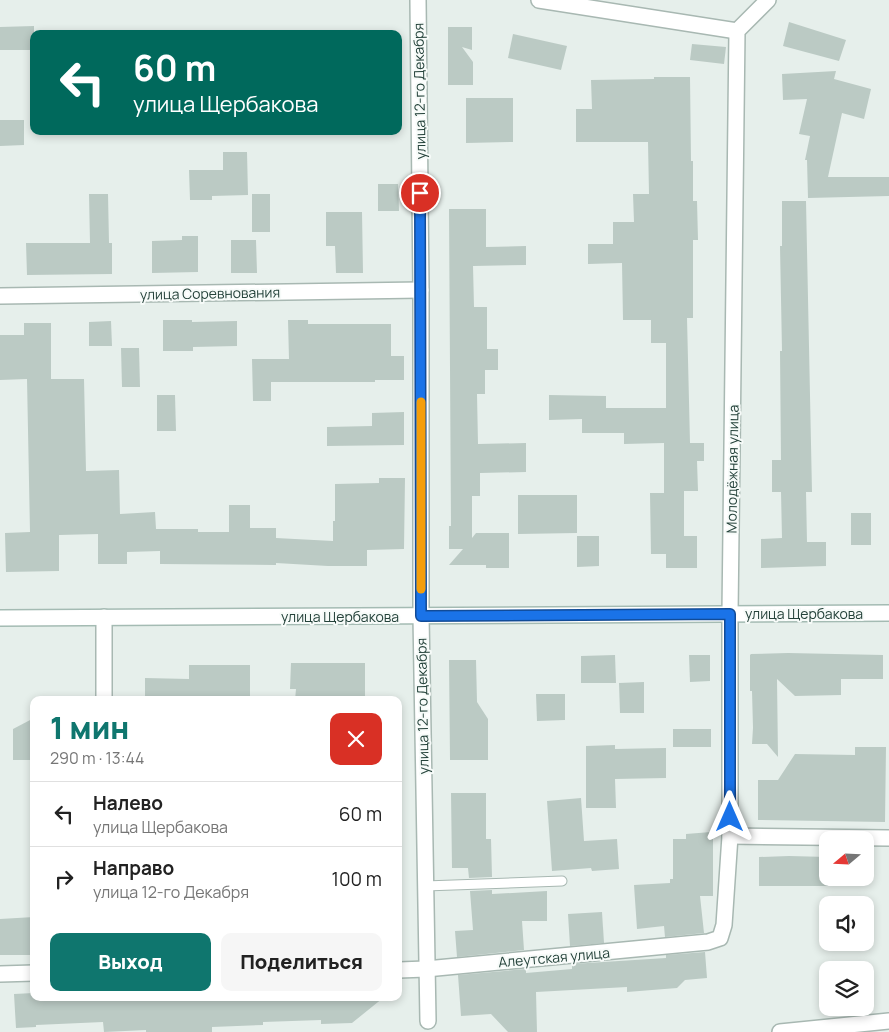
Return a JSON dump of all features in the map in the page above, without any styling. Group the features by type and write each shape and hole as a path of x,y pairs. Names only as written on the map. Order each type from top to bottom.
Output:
{"street":[{"name":"улица 12-го Декабря","path":"418,0 421,290 421,616 428,1021"},
{"path":"539,0 737,31 768,0"},
{"name":"Молодёжная улица","path":"708,942 720,938 724,925 730,836 730,614 737,31"},
{"name":"улица Соревнования","path":"0,296 421,290"},
{"name":"улица Щербакова","path":"0,618 889,613"},
{"path":"104,617 104,696"},
{"path":"730,836 889,838"},
{"name":"Алеутская улица","path":"402,970 426,970 708,942"},
{"path":"0,974 30,973"},
{"path":"780,1032 889,1021"}],"lane":[{"path":"425,886 562,881"}],"building":[{"path":"789,22 846,40 839,61 783,46"},
{"path":"34,26 34,30 30,30 30,50 0,50 0,27"},
{"path":"448,27 472,27 472,50 462,47 473,62 473,85 448,85"},
{"path":"513,34 567,46 561,70 508,58"},
{"path":"692,44 726,47 724,64 690,60"},
{"path":"836,71 834,79 871,89 864,119 842,113 828,177 889,177 889,196 808,198 807,160 805,160 810,136 799,134 807,99 783,100 782,74"},
{"path":"654,77 690,77 691,161 693,161 693,201 697,201 698,240 693,240 693,318 687,318 690,443 704,443 704,461 697,461 698,491 684,491 684,536 697,536 697,568 666,568 666,554 651,554 650,493 664,493 664,443 624,444 624,433 582,433 582,419 549,420 549,395 606,396 606,408 666,408 666,343 651,343 651,320 623,320 622,263 588,264 588,244 613,244 613,222 634,222 633,194 649,194 648,142 576,142 576,109 592,109 591,80 654,79"},
{"path":"466,98 513,98 513,142 466,143"},
{"path":"0,120 24,120 24,145 0,146"},
{"path":"223,152 247,152 248,195 212,196 212,200 190,200 189,170 223,170"},
{"path":"378,184 398,184 399,211 378,211"},
{"path":"89,194 108,194 109,243 112,243 112,274 27,275 26,243 90,243"},
{"path":"252,194 270,194 270,232 252,232"},
{"path":"782,201 806,201 812,492 806,492 807,542 826,542 826,566 761,568 761,539 782,538 781,492 772,492 772,460 781,460 780,351 782,351 780,246 782,246"},
{"path":"449,209 486,209 486,247 526,246 526,265 473,266 474,307 487,307 487,349 498,349 498,370 485,370 485,394 477,394 478,444 526,443 526,472 480,473 480,496 472,496 472,538 476,533 509,533 509,568 486,568 486,565 449,565 463,549 449,549 449,526 451,526"},
{"path":"326,212 362,212 363,273 336,273 335,246 326,246"},
{"path":"182,236 198,236 198,272 152,273 152,241 182,240"},
{"path":"231,240 256,240 257,273 231,273"},
{"path":"163,320 192,320 192,322 237,321 237,346 193,347 193,351 163,351"},
{"path":"288,320 308,320 308,324 391,324 391,356 404,356 404,380 375,380 375,382 271,382 271,401 253,401 252,359 289,359"},
{"path":"111,321 112,346 89,346 89,322"},
{"path":"24,323 51,323 51,379 84,379 86,471 119,470 120,514 155,512 156,529 198,529 198,532 229,532 229,505 250,505 250,528 276,528 276,538 333,541 335,484 379,483 379,478 405,478 404,549 367,550 367,566 276,563 276,565 160,564 160,551 127,552 127,564 98,564 98,534 59,535 59,571 6,572 5,533 30,532 27,379 0,380 0,335 24,335"},
{"path":"121,348 139,348 140,387 122,387"},
{"path":"157,395 175,395 176,431 157,431"},
{"path":"404,412 404,445 327,446 327,427 372,426 372,413"},
{"path":"518,495 577,495 577,533 518,534"},
{"path":"851,513 871,513 871,545 851,545"},
{"path":"577,536 599,536 599,566 577,567"},
{"path":"750,654 883,655 883,679 841,679 841,695 795,696 777,679 778,757 767,744 752,744"},
{"path":"615,655 616,683 581,683 581,656"},
{"path":"689,655 710,655 710,681 690,682"},
{"path":"449,660 476,660 477,702 488,719 488,760 450,760"},
{"path":"291,663 365,663 365,696 295,696 296,689 290,689"},
{"path":"189,665 250,665 250,696 145,696 145,678 189,679"},
{"path":"644,682 644,713 620,713 619,683"},
{"path":"536,694 565,694 565,720 537,721"},
{"path":"30,720 30,760 13,760 13,729"},
{"path":"673,729 711,729 711,747 673,747"},
{"path":"615,745 615,749 666,748 666,778 615,779 616,808 586,808 586,746"},
{"path":"855,747 886,747 885,822 758,820 758,780 778,780 795,754 855,755"},
{"path":"451,793 486,793 486,839 491,839 492,877 469,878 468,868 452,868"},
{"path":"581,798 584,841 617,839 619,869 592,871 591,868 552,871 547,801"},
{"path":"711,832 711,839 713,839 713,896 700,896 704,933 665,937 664,926 637,929 634,885 670,883 670,879 673,879 673,839 686,839 686,834"},
{"path":"759,857 819,857 819,886 759,886"},
{"path":"492,890 492,894 547,891 547,921 522,921 524,950 457,957 455,931 473,930 470,891"},
{"path":"602,912 604,943 570,946 568,914"},
{"path":"30,917 30,955 0,955 0,919"},
{"path":"705,952 707,978 685,980 677,988 627,992 627,987 536,992 537,1032 508,1032 491,1014 461,1016 458,975 526,969 526,973 572,969 572,964 666,958 666,955"},
{"path":"30,993 30,1001 379,1001 352,1023 321,1024 321,1020 263,1022 263,1025 212,1027 212,1032 146,1032 146,1030 104,1032 103,1022 36,1025 36,1027 16,1028 14,994"}],"slow traffic":[{"path":"421,402 421,589"}],"route":[{"path":"420,193 421,616 730,614 730,817"}]}
